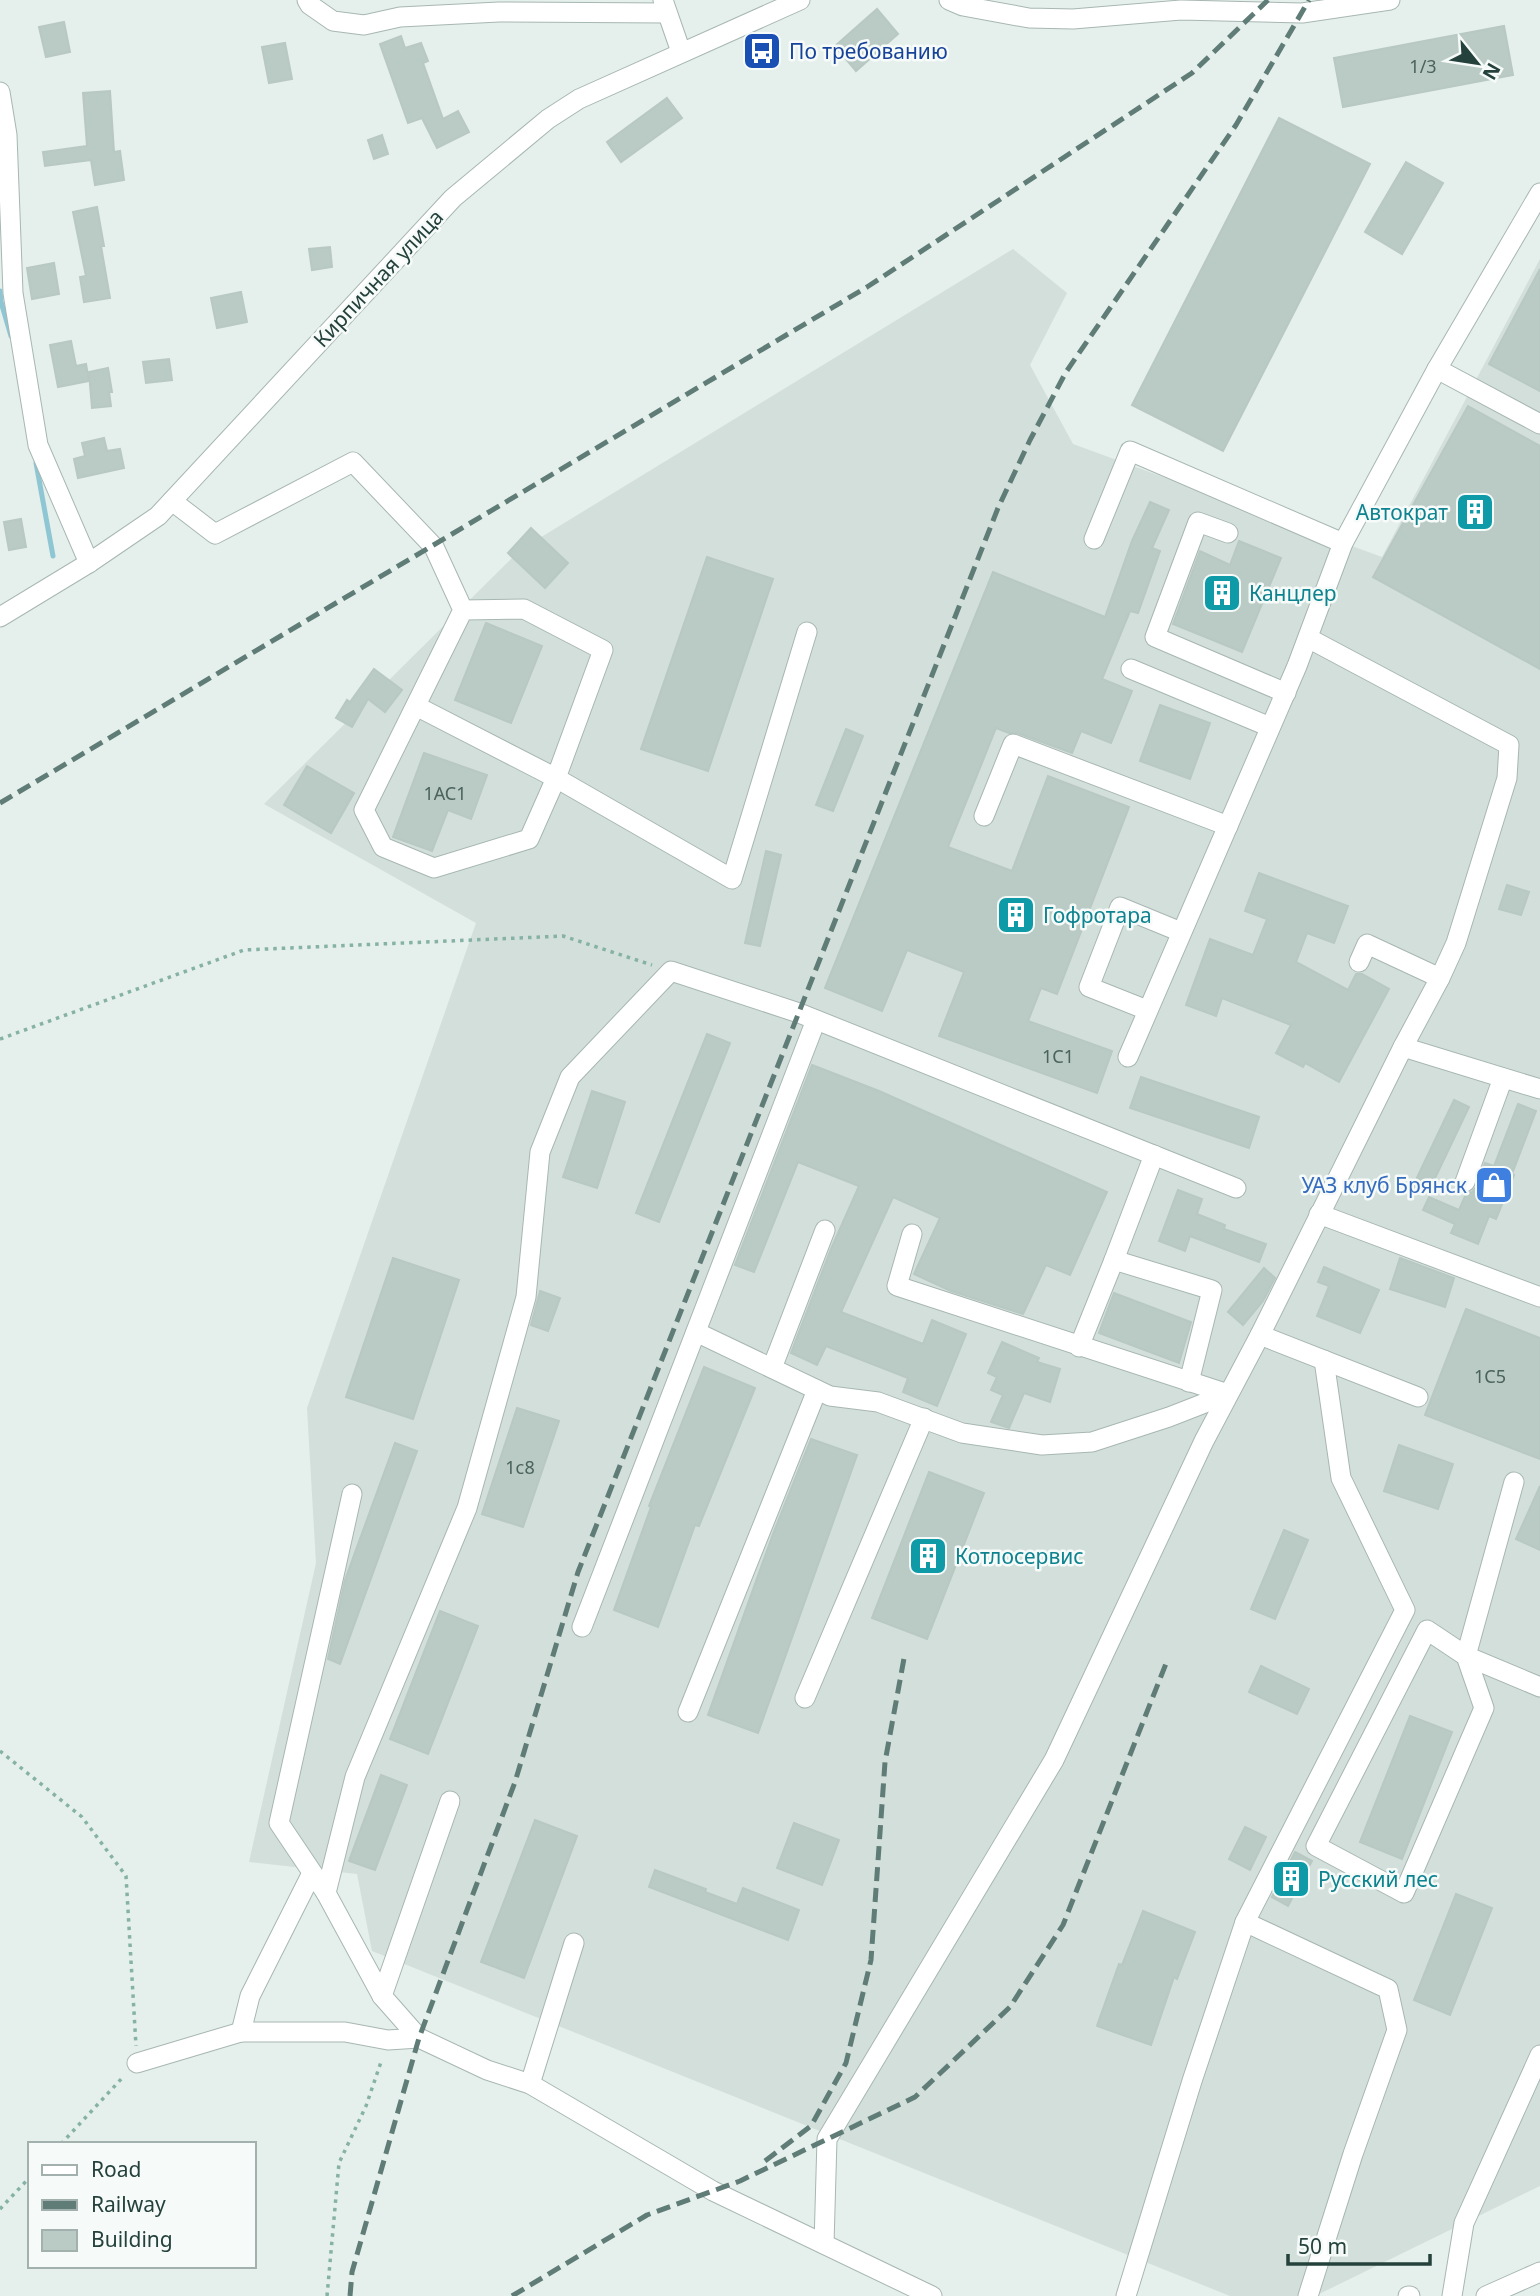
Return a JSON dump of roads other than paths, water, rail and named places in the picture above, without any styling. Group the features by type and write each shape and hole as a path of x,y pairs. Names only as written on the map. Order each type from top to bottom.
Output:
{"street":[{"path":"307,0 333,21 364,25 400,17 665,7 681,52"},
{"name":"Кирпичная улица","path":"0,617 89,563 158,516 453,198 548,119 579,99 800,0"},
{"path":"949,0 963,6 1029,18 1073,19 1181,10 1301,13 1390,0"},
{"path":"1152,0 1159,5 1181,10"},
{"path":"0,92 6,135 13,293 38,445 89,563"},
{"path":"1128,1057 1286,693 1343,543 1437,369 1540,193"},
{"path":"1437,369 1540,424"},
{"path":"1094,539 1130,451 1343,543"},
{"path":"172,501 215,534 353,462 433,547 463,610"},
{"path":"1228,533 1198,522 1155,637 1286,693"},
{"path":"524,608 603,650 556,778 530,839 434,868 383,847 364,810 463,610 524,608"},
{"path":"416,706 556,778 732,879 807,632"},
{"path":"824,2244 827,2139 1054,1760 1228,1394 1440,978 1456,943 1507,778 1509,745 1308,638"},
{"path":"1130,668 1270,727"},
{"path":"984,816 1013,744 1228,826"},
{"path":"1147,1010 1089,987 1120,907 1181,932"},
{"path":"1359,962 1367,944 1440,978"},
{"path":"326,1893 355,1777 470,1495 526,1297 540,1152 570,1077 671,971 816,1020 1236,1188"},
{"path":"582,1627 816,1020"},
{"path":"1403,1047 1540,1089"},
{"path":"1465,1182 1503,1078"},
{"path":"1079,1347 1154,1155"},
{"path":"1319,1214 1540,1297"},
{"path":"772,1368 825,1230"},
{"path":"912,1234 897,1286 1228,1394"},
{"path":"1114,1260 1212,1290 1189,1382"},
{"path":"696,1332 830,1396 878,1402 961,1433 1042,1445 1092,1442 1228,1394"},
{"path":"1260,1335 1418,1397"},
{"path":"1324,1360 1341,1478 1405,1610 1427,1630 1466,1656 1540,1687"},
{"path":"688,1713 817,1390"},
{"path":"805,1698 923,1418"},
{"path":"1427,1630 1316,1846 1404,1893 1484,1708 1466,1656 1514,1482"},
{"path":"352,1494 279,1823 326,1893 382,1996 419,2038 487,2070 530,2084 713,2191 932,2296"},
{"path":"1126,2296 1192,2081 1245,1922 1405,1610"},
{"path":"382,1996 450,1801"},
{"path":"241,2032 250,1996 313,1873"},
{"path":"1245,1922 1388,1989 1397,2030 1353,2154 1308,2296"},
{"path":"530,2084 574,1943"},
{"path":"137,2063 241,2032 345,2032 388,2040 419,2038"},
{"path":"1451,2296 1464,2223 1540,2055"},
{"path":"1486,2296 1540,2272"}],"waterway":[{"path":"0,291 11,336"},
{"path":"36,463 53,556"}],"railway":[{"path":"0,803 867,287 1192,73 1268,0"},
{"path":"350,2296 352,2272 419,2038 515,1782 578,1572 998,508 1066,372 1236,125 1309,0"},
{"path":"765,2161 811,2126 846,2063 871,1960 885,1762 905,1653"},
{"path":"512,2296 647,2215 740,2181 915,2097 1010,2007 1063,1925 1167,1661"}],"place":[{"name":"По требованию","path":"762,51"},
{"name":"Автократ","path":"1475,512"},
{"name":"Канцлер","path":"1222,593"},
{"name":"Гофротара","path":"1016,915"},
{"name":"УАЗ клуб Брянск","path":"1494,1185"},
{"name":"Котлосервис","path":"928,1556"},
{"name":"Русский лес","path":"1291,1879"}]}
